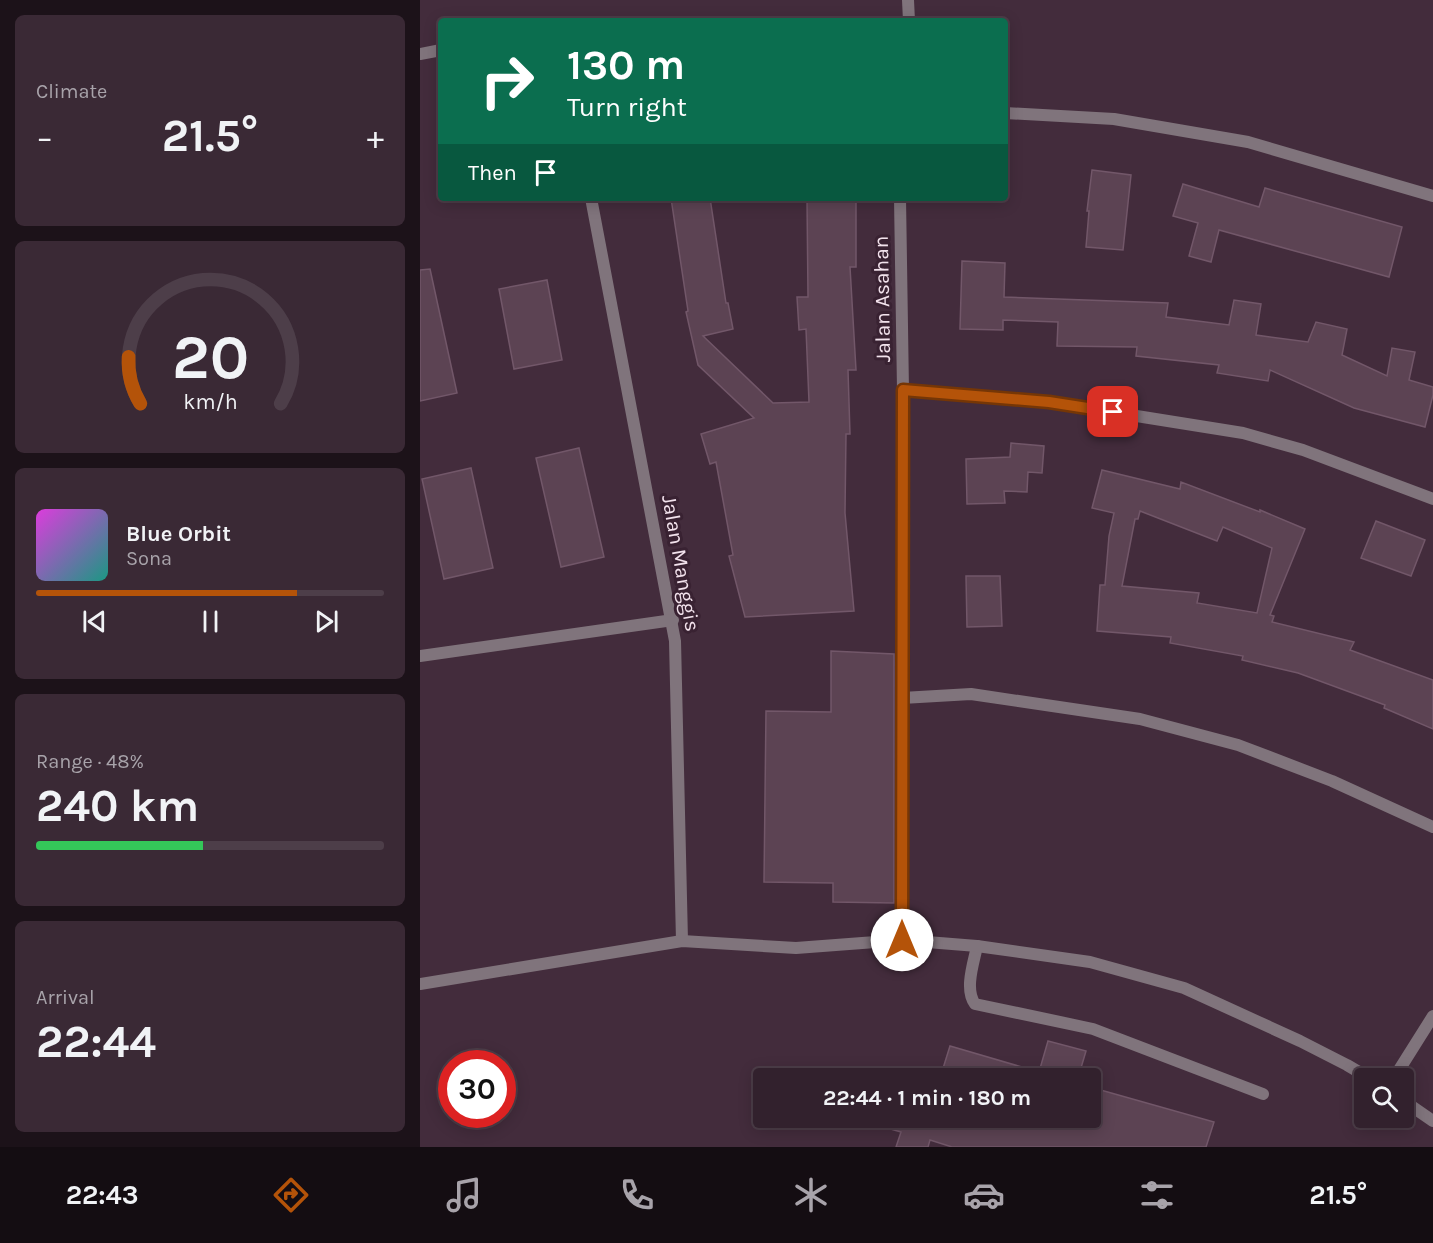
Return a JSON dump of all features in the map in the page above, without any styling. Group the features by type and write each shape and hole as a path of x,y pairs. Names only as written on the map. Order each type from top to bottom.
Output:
{"street":[{"path":"909,0 909,18"},
{"path":"420,54 438,51"},
{"path":"1008,113 1114,119 1248,142 1433,196"},
{"name":"Jalan Manggis","path":"592,201 673,620 682,941"},
{"name":"Jalan Asahan","path":"900,201 903,390 902,940"},
{"path":"903,390 1049,402 1243,433 1303,450 1433,499"},
{"path":"420,656 673,620"},
{"path":"902,698 971,694 1140,719 1238,745 1332,781 1433,827"},
{"path":"420,984 682,941 796,948 902,940 977,945 1090,962 1184,988 1300,1041 1354,1069"},
{"path":"977,945 970,988 971,999 975,1004 1093,1029 1263,1094"},
{"path":"1400,1068 1433,1016"},
{"path":"1414,1108 1433,1121"}],"building":[{"path":"1092,170 1131,175 1123,250 1086,247"},
{"path":"1183,184 1259,207 1265,188 1402,227 1389,277 1219,230 1211,262 1189,256 1198,223 1173,216"},
{"path":"671,201 710,201 726,303 728,303 733,329 703,336 773,403 809,402 806,329 799,330 797,297 808,297 807,201 856,201 856,267 850,267 856,370 848,370 850,434 846,434 845,513 854,611 745,617 729,556 733,555 716,462 710,464 701,434 754,418 698,365 686,312 688,311"},
{"path":"962,261 1005,263 1004,297 1168,303 1166,317 1229,325 1234,300 1261,304 1256,335 1308,342 1316,322 1347,329 1342,355 1387,376 1392,348 1415,352 1409,380 1433,387 1425,427 1354,408 1270,370 1268,381 1217,373 1219,365 1136,356 1137,347 1057,346 1058,322 1003,320 1003,330 960,329"},
{"path":"430,269 457,393 420,401 420,270"},
{"path":"547,280 562,360 514,369 499,289"},
{"path":"1011,443 1044,446 1042,473 1028,472 1027,492 1004,491 1005,503 967,504 966,459 1010,457"},
{"path":"579,448 604,557 561,567 536,458"},
{"path":"471,468 493,568 444,579 422,479"},
{"path":"1102,470 1180,489 1181,482 1260,512 1260,510 1305,529 1270,615 1274,616 1272,622 1354,642 1350,650 1433,680 1433,729 1384,708 1385,705 1298,673 1242,660 1243,656 1170,643 1171,637 1097,631 1100,585 1105,585 1109,536 1114,513 1092,508","holes":["1140,511 1217,541 1223,527 1272,548 1257,613 1197,603 1199,593 1122,586 1135,519 1138,519"]},
{"path":"1376,521 1425,540 1411,576 1361,558"},
{"path":"966,576 1000,576 1002,626 967,627"},
{"path":"831,651 894,654 894,903 833,902 833,883 764,882 766,711 831,712"},
{"path":"1048,1041 1086,1051 1081,1068 1040,1068"},
{"path":"950,1046 1025,1068 943,1068"},
{"path":"1101,1090 1214,1122 1206,1147 952,1147 930,1140 928,1147 896,1147 901,1132 887,1128 1101,1128"}],"route":[{"path":"902,940 903,390 1049,402 1113,412"}]}
